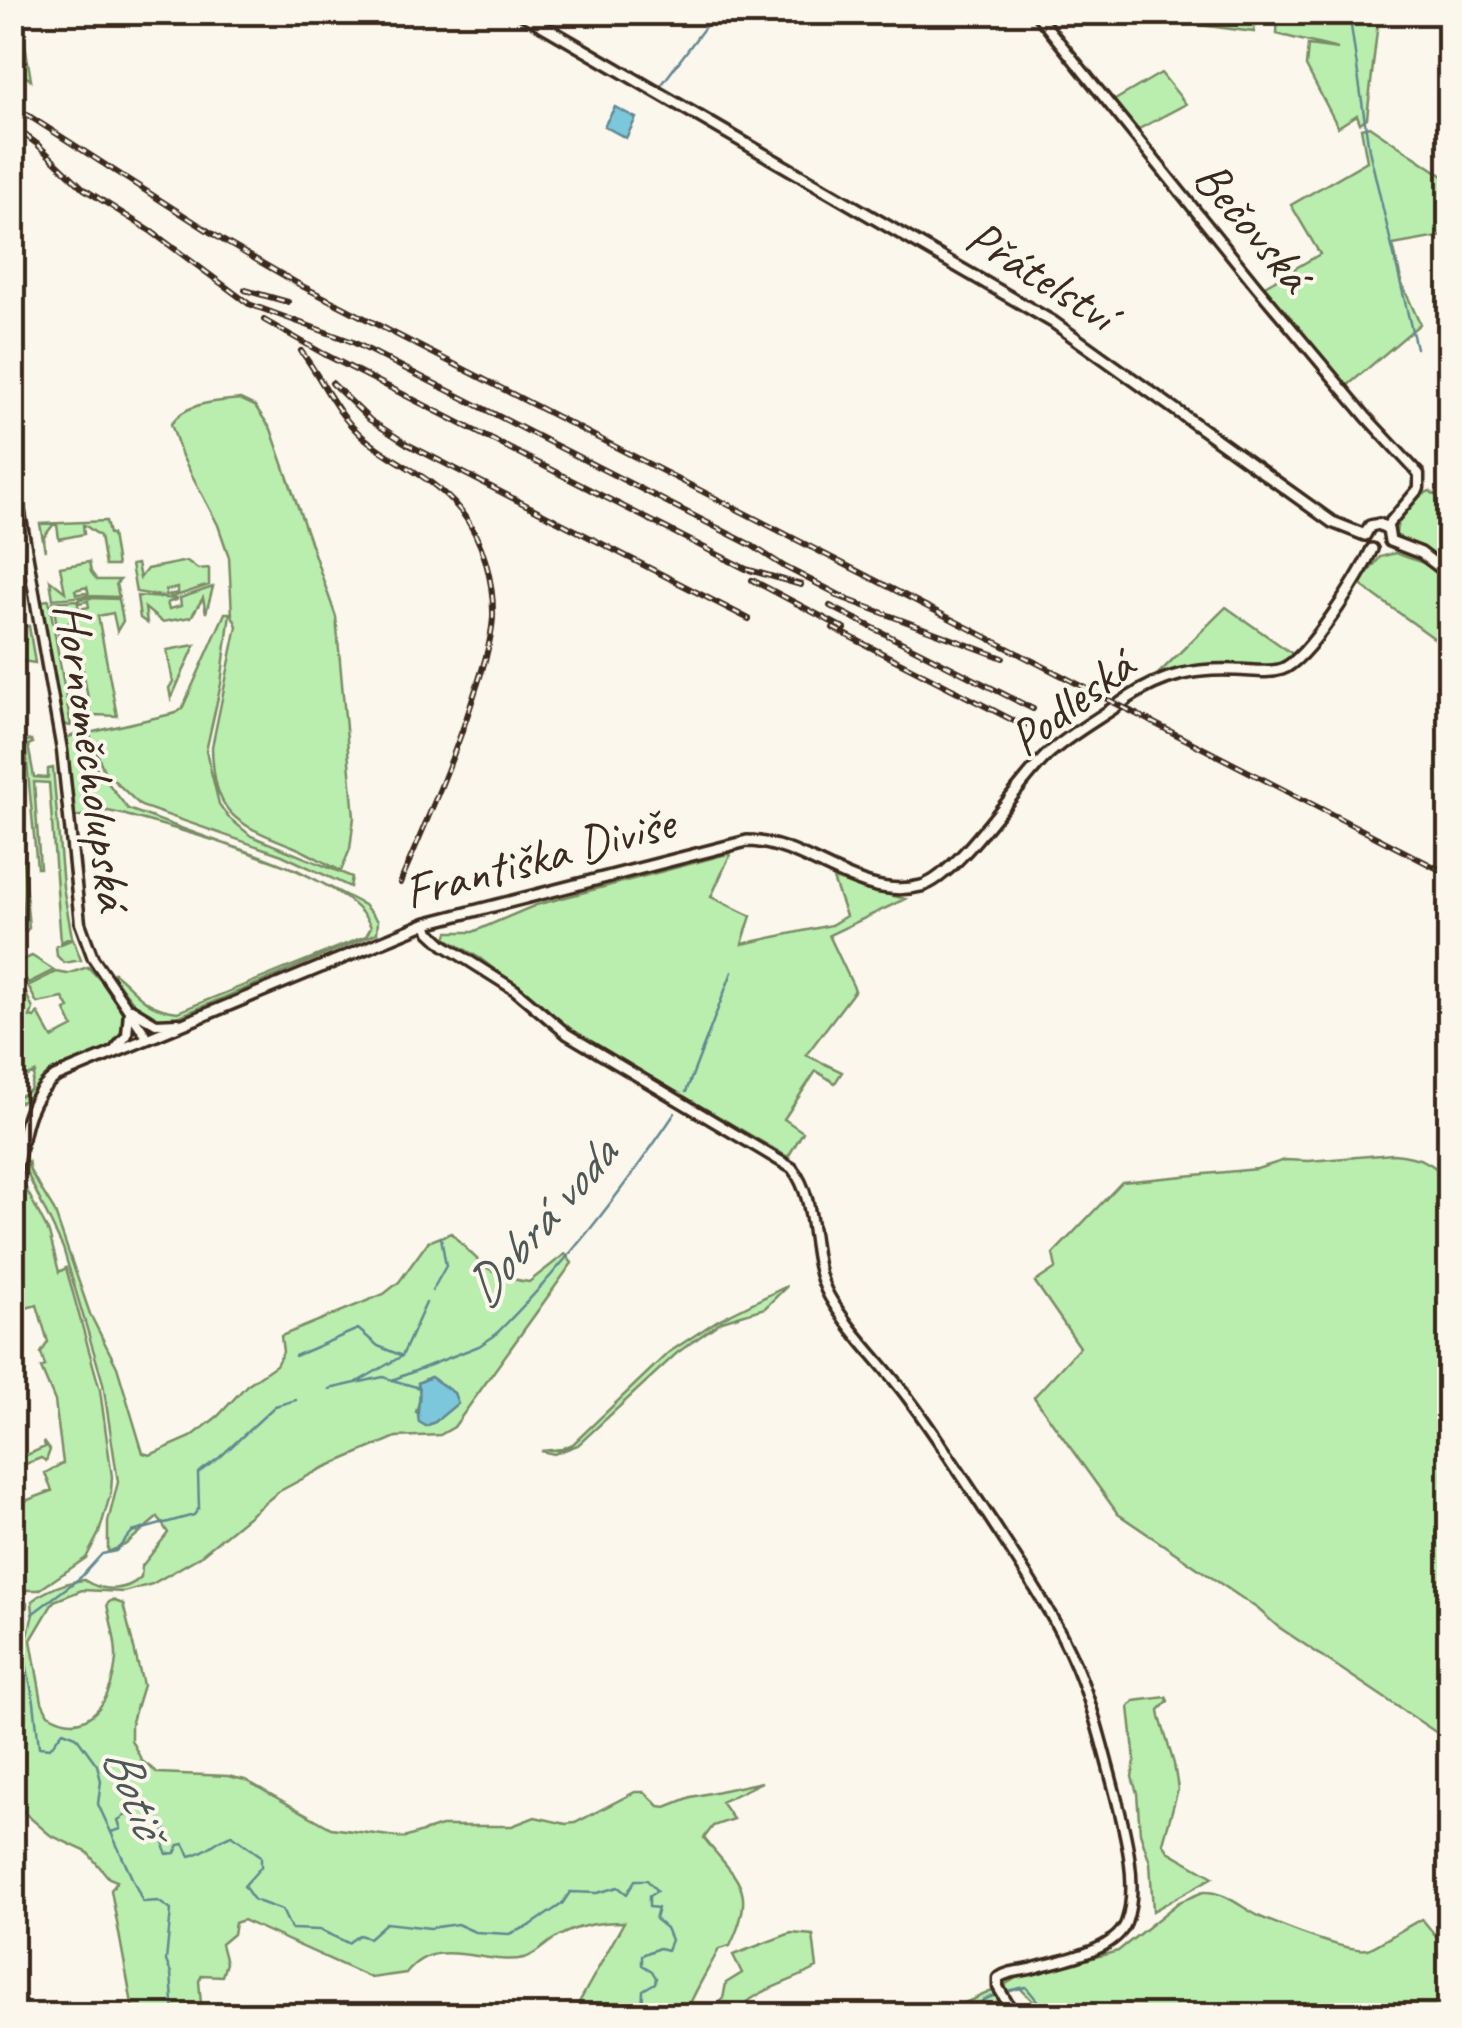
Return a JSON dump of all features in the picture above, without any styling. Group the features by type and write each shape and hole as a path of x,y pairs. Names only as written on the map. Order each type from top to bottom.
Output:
{"main road":[{"name":"Přátelství","path":"519,12 1053,322 1332,522 1364,535"},
{"path":"1373,524 1386,526 1390,541 1382,549 1372,549 1364,535 1373,524"},
{"path":"1390,541 1421,553 1450,576"},
{"name":"Podleská","path":"913,888 933,882 942,874 1047,756 1151,684 1192,670 1269,671 1292,664 1354,583 1372,549"},
{"name":"Františka Diviše","path":"12,1188 27,1122 41,1090 55,1076 427,923 747,841 780,846 872,885 913,888"}],"street":[{"name":"Bečovská","path":"1034,12 1257,287 1367,418 1416,468 1422,480 1416,492 1386,526"},
{"name":"Hornoměcholupská","path":"12,468 62,750 80,923 93,958 148,1037"},
{"path":"427,923 430,932 444,945 514,990 567,1034 779,1158 795,1172 806,1196 814,1258 829,1296 919,1413 1052,1618 1078,1670 1125,1831 1130,1855 1128,1915 1114,1940 998,1978 1000,1991 1015,2016"},
{"path":"128,1006 156,1024 192,1019"},
{"path":"114,1051 128,1035 128,1006"}],"green space":[{"path":"12,13 20,13 31,80 13,68"},
{"path":"1255,13 1254,32 1116,14"},
{"path":"1278,13 1379,13 1367,118 1360,123 1357,115 1338,127 1306,66 1308,45 1338,49 1277,34"},
{"path":"1161,73 1186,104 1135,131 1114,105 1115,100"},
{"path":"1369,126 1449,180 1449,235 1393,245 1402,284 1420,324 1346,387 1263,287 1320,254 1291,205 1367,161 1361,128"},
{"path":"240,399 255,406 271,429 336,617 354,817 350,849 341,871 242,823 223,803 217,788 212,747 237,626 232,615 229,557 171,424 193,407"},
{"path":"1430,491 1449,507 1449,570 1422,548 1396,535 1407,509"},
{"path":"106,521 117,566 105,566 100,536 83,524 84,534 59,539 57,525 53,525 44,537 45,551 40,524"},
{"path":"1395,553 1432,566 1449,583 1449,649 1359,584 1380,557"},
{"path":"187,561 198,569 209,568 209,585 173,597 168,595 178,593 178,588 166,590 166,597 136,592 131,565 137,564 140,578 147,569"},
{"path":"89,562 97,580 120,580 116,584 119,597 89,596 87,587 75,590 76,594 87,596 53,599 50,580 65,592 60,567"},
{"path":"213,587 206,613 203,598 191,617 162,622 145,608 147,623 140,618 137,596 178,599 167,603 169,609 181,606 180,598"},
{"path":"79,599 119,599 123,621 117,631 113,613 98,616 117,716 95,715 87,721 86,716 91,715 81,659 76,659 69,622 59,638 53,602 77,600 79,609 89,607 88,601 79,603"},
{"path":"49,600 71,726 62,724 41,601"},
{"path":"1226,607 1294,655 1263,667 1200,665 1157,675"},
{"path":"225,613 230,613 221,684 206,751 219,804 251,836 352,877 350,887 282,855 141,806 104,771 89,733 182,709"},
{"path":"29,626 35,663 22,661 22,668 13,669 13,660 18,658 13,628"},
{"path":"195,645 171,699 169,688 173,682 167,650"},
{"path":"82,732 91,761 128,809 218,841 108,811 75,817 66,738"},
{"path":"25,741 33,743 28,745 34,777 48,778 48,769 53,768 63,887 72,937 61,942 49,783 34,782 37,868"},
{"path":"13,794 17,794 29,928 25,932 20,925 23,924"},
{"path":"731,853 711,897 751,916 742,944 831,925 846,916 833,879 905,899 829,935 855,990 806,1055 842,1072 835,1083 816,1071 784,1119 803,1132 788,1157 562,1025 546,1007 446,938 448,932 473,932 536,905"},
{"path":"279,863 297,870 364,905 378,921 377,933 173,1019 153,1016 137,1006 114,973 149,1003 178,1012 366,936 371,927 356,907 330,888"},
{"path":"73,939 81,960 64,963 57,956 56,946"},
{"path":"32,956 54,970 28,983 16,963"},
{"path":"88,967 119,1005 125,1032 102,1051 55,1070 26,1099 13,1104 13,1100 30,1090 35,1073 13,1082 13,994 24,989 33,1009 30,1017 38,1013 52,1038 73,1027 65,1010 69,1008 63,998 37,1003 28,986 56,972 67,974"},
{"path":"1393,1154 1425,1161 1449,1183 1449,1741 1118,1514 1034,1397 1080,1347 1035,1282 1056,1268 1053,1254 1122,1182 1257,1169 1285,1160"},
{"path":"28,1160 30,1171 54,1210 90,1314 117,1367 143,1453 150,1455 191,1437 247,1385 276,1365 283,1352 281,1336 384,1294 399,1282 428,1242 451,1233 493,1271 529,1282 565,1254 572,1263 454,1427 440,1435 396,1437 321,1469 278,1492 199,1557 152,1584 124,1592 82,1590 54,1601 31,1640 42,1702 48,1714 63,1721 88,1718 105,1700 114,1673 115,1645 107,1604 112,1600 123,1604 143,1685 131,1725 131,1740 142,1761 158,1773 245,1780 331,1828 404,1838 441,1826 512,1826 535,1817 566,1824 635,1792 645,1792 659,1806 666,1807 691,1797 762,1782 721,1802 733,1819 713,1826 704,1838 735,1876 743,1911 730,1946 719,1949 685,2015 572,2015 624,1922 573,1930 524,1958 493,1959 447,1953 418,1961 406,1973 371,1978 243,1920 235,1923 233,1934 221,1944 226,1963 222,1976 202,1975 199,1981 202,2015 134,2015 111,1890 117,1881 109,1878 87,1852 50,1835 13,1803 12,1597 27,1603 26,1623 14,1644 23,1656 33,1614 32,1601 77,1581 106,1588 121,1588 135,1582 141,1577 142,1566 168,1533 158,1517 125,1545 108,1552 108,1522 118,1482 103,1383 63,1248 26,1171","holes":["430,1377 454,1393 452,1407 435,1422 416,1412 421,1396 418,1383"]},
{"path":"23,1183 49,1233 59,1272 66,1268 100,1390 112,1477 99,1533 86,1558 39,1590 13,1590 13,1569 24,1550 13,1546 12,1486 20,1503 52,1491 45,1473 63,1463 55,1401 41,1368 45,1366 41,1353 48,1342 37,1305 26,1308 22,1299 13,1302 13,1203"},
{"path":"787,1286 765,1308 722,1321 677,1353 578,1445 554,1454 541,1451 573,1444 668,1353 718,1320"},
{"path":"44,1442 50,1450 46,1461 41,1458 13,1469 13,1461 45,1447"},
{"path":"1166,1697 1168,1701 1159,1710 1178,1789 1163,1843 1168,1851 1213,1877 1153,1911 1150,1862 1140,1833 1132,1777 1135,1761 1129,1707 1134,1701"},
{"path":"1203,1892 1227,1898 1302,1934 1358,1949 1372,1948 1422,1919 1449,1952 1449,2015 1046,2015 1020,1988 1005,1993 1006,1984 1016,1978 1118,1951 1179,1902"},
{"path":"791,1933 813,1935 817,1968 762,1992 734,2015 708,2015 723,1999 726,1983 742,1973 733,1955"},
{"path":"992,1991 1000,1999 984,2015 922,2015 958,2006"}],"water":[{"path":"615,107 636,118 626,138 604,126"},
{"path":"431,1377 454,1393 458,1403 426,1426 419,1422 418,1383"}],"waterway":[{"path":"660,87 716,12"},
{"path":"1349,12 1369,150 1416,348"},
{"name":"Dobrá voda","path":"686,1092 732,972"},
{"name":"Dobrá voda","path":"329,1389 383,1377 392,1380 479,1346 494,1336 590,1229 675,1113"},
{"path":"432,1291 446,1266 441,1237"},
{"path":"357,1382 402,1356 426,1303"},
{"path":"295,1356 358,1329 378,1346 400,1355"},
{"path":"392,1380 420,1388"},
{"name":"Dobrá voda","path":"32,1614 81,1577 102,1554 116,1551 132,1532 194,1515 199,1508 198,1473 275,1406 296,1400"},
{"name":"Botič","path":"12,1625 25,1658 39,1747 50,1748 63,1731 76,1736 97,1765 101,1781 98,1804 143,1902 158,1901 171,1910 166,1961 171,1973 174,2016"},
{"path":"111,1832 121,1829 118,1820 126,1815 165,1828 167,1854 175,1853 184,1844 190,1856 232,1835 261,1856 261,1867 244,1886 254,1900 282,1910 291,1929 320,1930 348,1943 359,1935 369,1938 386,1923 430,1928 457,1924 475,1932 509,1934 531,1925 562,1904 570,1892 597,1893 618,1887 627,1894 635,1880 647,1880 657,1891 649,1896 649,1907 658,1908 655,1919 666,1928 671,1940 667,1950 659,1948 642,1955 642,1965 656,1978 643,1990 642,2016"},
{"path":"1006,1991 1026,1987 1050,2016"},
{"path":"971,2016 983,2000 999,1994"},
{"path":"1144,2016 1164,2012 1175,2016"}],"railway":[{"path":"12,105 224,241 302,286 1450,875"},
{"path":"12,125 84,189 152,232 249,304 353,342 751,545 847,599"},
{"path":"245,290 288,302"},
{"path":"264,320 746,569 801,585"},
{"path":"301,351 353,428 436,487 460,510 481,547 492,590 493,618 484,665 450,764 400,883"},
{"path":"332,383 370,420 407,444 749,619"},
{"path":"752,580 845,629"},
{"path":"835,595 1003,658"},
{"path":"830,606 1033,709"},
{"path":"833,628 1024,726"}]}
